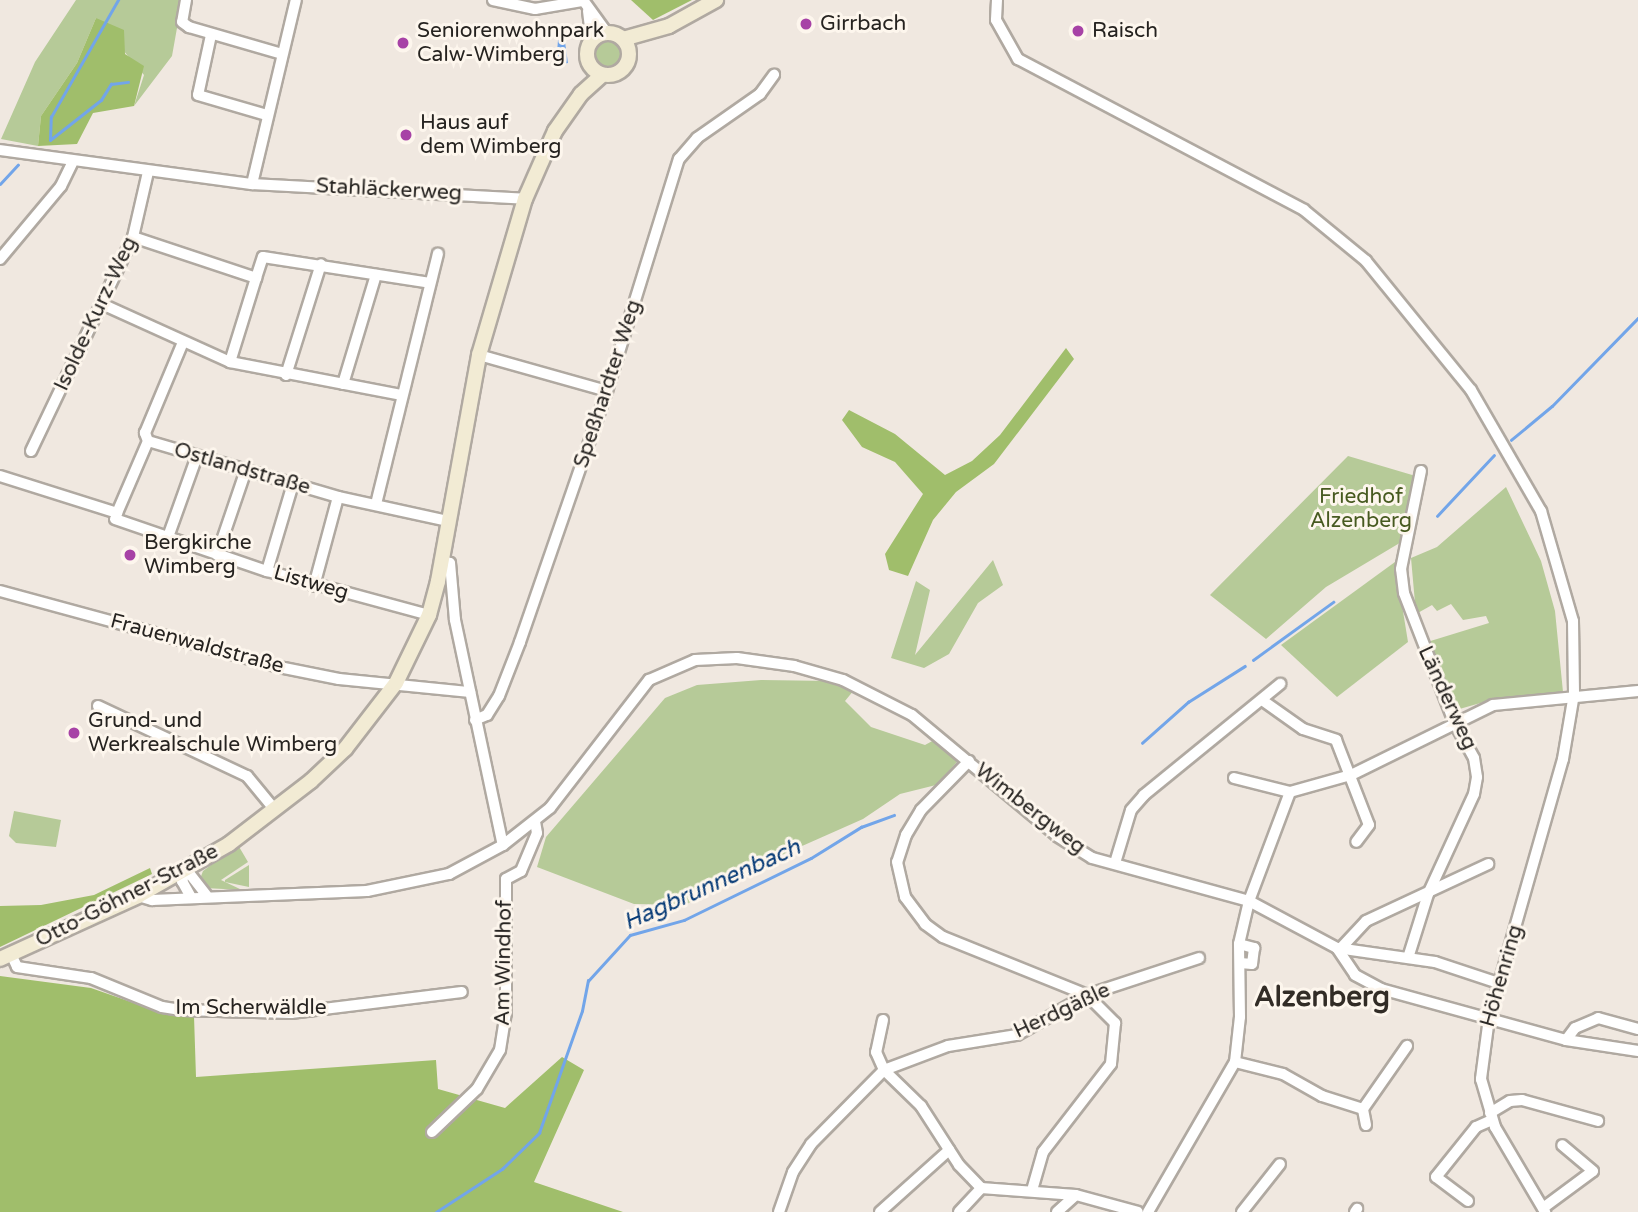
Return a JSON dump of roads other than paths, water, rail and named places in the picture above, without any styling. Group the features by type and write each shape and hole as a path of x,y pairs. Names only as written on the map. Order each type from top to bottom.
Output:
{"street":[{"path":"186,0 182,22 211,35 282,54"},
{"path":"252,184 296,0"},
{"path":"493,0 535,9 585,4"},
{"name":"Höhenring","path":"997,0 996,20 1018,60 1304,210 1336,234 1411,312 1471,390 1541,511 1573,621 1574,694 1563,759 1489,1018 1481,1079 1491,1117 1541,1209"},
{"path":"585,4 592,41 587,57 597,71 621,72 630,55 669,26 713,3"},
{"path":"585,4 607,33 623,40 669,26"},
{"path":"592,41 607,33"},
{"path":"211,35 198,94 267,115"},
{"path":"623,40 630,55"},
{"name":"Otto-Göhner-Straße","path":"5,956 138,895 186,869 275,810 345,749 396,683 429,615 443,561 479,355 525,199 555,131 597,71"},
{"name":"Speßhardter Weg","path":"475,720 487,715 499,696 607,391 679,159 697,138 760,94 774,75"},
{"name":"Stahläckerweg","path":"0,150 72,163 252,184 525,199"},
{"path":"0,259 61,186 72,163"},
{"name":"Isolde-Kurz-Weg","path":"31,451 133,237 148,172"},
{"path":"133,237 256,278"},
{"path":"376,504 401,394 438,254"},
{"path":"230,362 260,257 321,264 430,283"},
{"path":"286,375 321,264"},
{"path":"343,384 376,275"},
{"path":"102,304 230,362 286,375 401,394"},
{"path":"148,441 145,433 183,342"},
{"path":"479,355 607,391"},
{"name":"Ostlandstraße","path":"0,476 117,513 148,441 338,497 448,521"},
{"path":"168,537 197,456"},
{"path":"218,555 246,470"},
{"name":"Länderweg","path":"1408,958 1428,894 1474,794 1477,777 1474,758 1454,722 1404,593 1401,569 1420,471"},
{"path":"267,571 293,484"},
{"path":"314,586 338,497"},
{"name":"Listweg","path":"115,519 314,586 429,615"},
{"path":"443,561 450,562 455,620 503,845"},
{"name":"Frauenwaldstraße","path":"0,591 284,668 339,679 470,692"},
{"name":"Wimbergweg","path":"535,821 567,786 629,700 649,680 695,660 737,658 794,666 843,680 912,715 1071,846 1115,863 1249,901 1339,948"},
{"path":"1115,863 1131,810 1144,795 1280,684"},
{"path":"1234,778 1290,792 1351,775 1493,705 1574,694 1638,691"},
{"path":"1262,700 1303,729 1336,740 1369,825 1356,842"},
{"path":"99,706 247,776 275,810"},
{"path":"969,761 921,810 906,835 897,862 905,898 925,924 943,937 1087,995 1115,1023 1111,1064 1043,1152 1032,1190"},
{"path":"1148,1212 1235,1062 1239,944 1249,901 1290,792"},
{"path":"138,895 152,900 206,895 394,888 449,874 503,845 535,821"},
{"name":"Am Windhof","path":"432,1132 477,1089 500,1050 506,1013 506,879 521,871 537,833 535,821"},
{"path":"1339,948 1366,921 1488,864"},
{"path":"186,869 206,895"},
{"path":"186,869 182,881 191,897"},
{"path":"1239,944 1254,948 1252,964 1240,963"},
{"path":"1339,948 1408,958 1498,983"},
{"path":"1339,948 1355,975 1381,989 1566,1040 1638,1051"},
{"name":"Im Scherwäldle","path":"5,956 17,967 91,978 162,1007 189,1010 291,1013 462,992"},
{"name":"Herdgäßle","path":"884,1070 948,1046 1017,1035 1087,995 1199,958"},
{"path":"1566,1040 1575,1028 1598,1018 1638,1029"},
{"path":"883,1020 876,1052 884,1070 921,1105 949,1150 981,1188 1076,1195 1138,1212"},
{"path":"1366,1125 1363,1108 1408,1046"},
{"path":"1235,1062 1283,1074 1322,1096 1363,1108"},
{"path":"779,1212 793,1172 811,1144 884,1070"},
{"path":"1468,1201 1436,1177 1476,1127 1510,1101 1522,1100 1598,1121"},
{"path":"1541,1209 1593,1171 1562,1145"},
{"path":"880,1212 949,1150"},
{"path":"1242,1212 1280,1164"},
{"path":"959,1212 981,1188"},
{"path":"1058,1212 1076,1195"}],"water":[{"path":"564,35 568,63 556,65 558,40"}],"waterway":[{"path":"50,140 51,117 118,0"},
{"path":"50,140 101,100 111,84 128,82"},
{"path":"0,184 18,165"},
{"name":"Hagbrunnenbach","path":"1511,440 1552,406 1638,318"},
{"name":"Hagbrunnenbach","path":"1437,516 1494,455"},
{"name":"Hagbrunnenbach","path":"1253,660 1333,602"},
{"name":"Hagbrunnenbach","path":"1142,743 1188,702 1245,666"},
{"name":"Hagbrunnenbach","path":"436,1212 502,1169 539,1133 582,1011 588,981 630,935 684,920 811,858 861,827 894,815"}],"place":[{"name":"Girrbach","path":"806,24"},
{"name":"Raisch","path":"1078,31"},
{"name":"Seniorenwohnpark Calw-Wimberg","path":"403,43"},
{"name":"Haus auf dem Wimberg","path":"406,135"},
{"name":"Bergkirche Wimberg","path":"130,555"},
{"name":"Grund- und Werkrealschule Wimberg","path":"74,733"}],"district":[{"name":"Alzenberg","path":"1322,997"}],"park label":[{"name":"Friedhof Alzenberg","path":"1361,509"}]}
